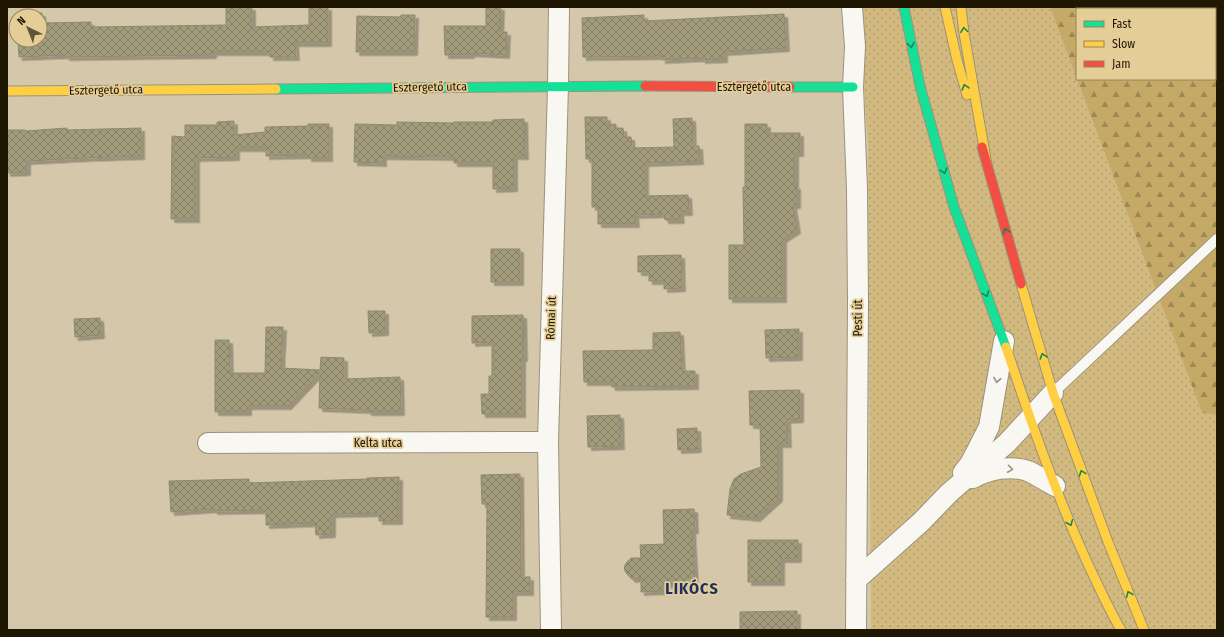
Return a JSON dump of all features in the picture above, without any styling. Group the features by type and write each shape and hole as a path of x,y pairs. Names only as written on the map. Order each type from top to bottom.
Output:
{"main road":[{"path":"904,7 920,86 954,207 1004,341 1055,486 1076,538 1108,608 1121,630"},
{"path":"945,7 957,60 1053,393 1108,542 1144,630"},
{"path":"961,7 964,33 987,165"},
{"name":"Esztergető utca","path":"7,91 558,86 853,87"}],"street":[{"name":"Római út","path":"551,630 548,442 559,7"},
{"name":"Pesti út","path":"852,7 855,46 853,87 857,189 858,310 856,630"},
{"path":"949,493 970,464 989,428 1004,341"},
{"path":"856,580 921,522 949,493 1007,443 1053,393"},
{"name":"Kelta utca","path":"208,443 548,442"},
{"path":"949,493 981,474 1004,468 1028,472 1055,486"}],"lane":[{"path":"1053,393 1217,239"}],"shaded area":[{"path":"859,7 1050,7 1076,80 1077,80 1202,413 1217,414 1217,630 871,630 868,147"}],"green space":[{"path":"1050,7 1217,7 1217,414 1202,413 1077,80 1216,80 1216,8 1076,8 1076,76"}],"building":[{"path":"226,7 252,7 252,27 309,25 309,7 328,7 328,43 295,43 296,57 270,57 270,52 213,52 213,55 66,57 66,55 19,57 18,48 48,48 48,23 91,22 91,27 226,25"},
{"path":"486,7 501,7 500,32 507,32 506,55 471,53 471,55 445,55 444,26 486,26"},
{"path":"784,14 786,48 724,52 724,59 702,60 702,58 662,60 662,56 583,57 582,18 644,15 644,21"},
{"path":"401,15 415,15 414,52 356,52 357,16 401,17"},
{"path":"585,117 607,117 607,125 616,124 616,129 623,128 624,137 631,137 632,148 674,147 673,119 692,118 693,146 699,146 700,161 645,163 645,196 688,195 689,212 680,212 681,220 665,220 664,214 635,215 636,224 598,224 598,207 592,207 592,159 586,159"},
{"path":"524,119 525,156 514,156 514,188 493,189 493,163 454,163 454,157 383,156 383,163 354,162 355,124 397,125 397,122 454,123 493,122 493,120"},
{"path":"234,121 234,135 265,132 265,127 329,124 329,158 308,158 308,155 266,156 266,148 236,148 236,157 196,158 196,219 171,219 172,136 185,137 185,125 217,125 217,122"},
{"path":"745,124 767,124 767,133 800,133 800,153 795,153 795,186 797,186 797,205 793,205 797,230 783,239 783,299 729,299 729,245 744,245 743,187 745,187"},
{"path":"67,128 67,130 141,128 141,156 27,161 27,172 7,173 7,130 26,131"},
{"path":"491,249 520,249 520,282 491,282"},
{"path":"681,255 682,288 664,289 664,281 649,281 649,272 638,272 638,256"},
{"path":"368,311 385,311 385,332 369,333"},
{"path":"523,315 524,358 522,358 522,414 482,414 481,394 489,394 489,376 492,376 492,342 472,343 472,316"},
{"path":"100,318 101,335 75,337 74,319"},
{"path":"266,327 283,327 281,368 320,370 321,357 344,358 344,379 400,377 401,412 368,412 368,410 319,408 320,372 288,406 248,406 248,412 215,412 215,340 229,340 230,373 265,373"},
{"path":"799,329 799,357 766,358 765,330"},
{"path":"680,332 682,371 695,371 695,386 612,387 611,382 584,382 583,351 653,350 653,333"},
{"path":"800,390 800,419 787,420 788,444 779,444 779,498 757,518 727,515 730,489 734,479 741,474 761,467 760,425 750,425 749,391"},
{"path":"620,415 621,446 588,447 587,416"},
{"path":"697,428 698,449 678,450 677,429"},
{"path":"520,474 521,577 530,577 530,592 513,592 513,617 486,617 487,504 482,504 481,475"},
{"path":"399,477 399,521 379,521 379,513 332,514 332,534 316,535 315,523 266,525 266,510 214,511 214,509 171,512 169,481 249,479 249,483"},
{"path":"694,509 695,530 692,530 695,583 662,585 662,591 641,592 641,578 632,579 626,573 624,568 626,563 631,558 641,558 640,545 664,544 663,510"},
{"path":"748,540 798,540 798,559 781,559 781,582 748,582"},
{"path":"797,611 797,630 740,630 740,612"}],"traffic: fast":[{"path":"904,7 920,86 954,207 1006,347"},
{"path":"276,89 645,86"},
{"path":"790,87 853,87"}],"traffic: slow":[{"path":"945,7 957,60 967,95"},
{"path":"961,7 964,33 987,165"},
{"path":"7,91 276,89"},
{"path":"1021,284 1053,393 1108,542 1144,630"},
{"path":"1006,347 1064,509 1107,605 1121,630"}],"traffic: jam":[{"path":"645,86 790,87"},
{"path":"982,147 1021,284"}],"district":[{"name":"LIKÓCS","path":"692,588"}]}
